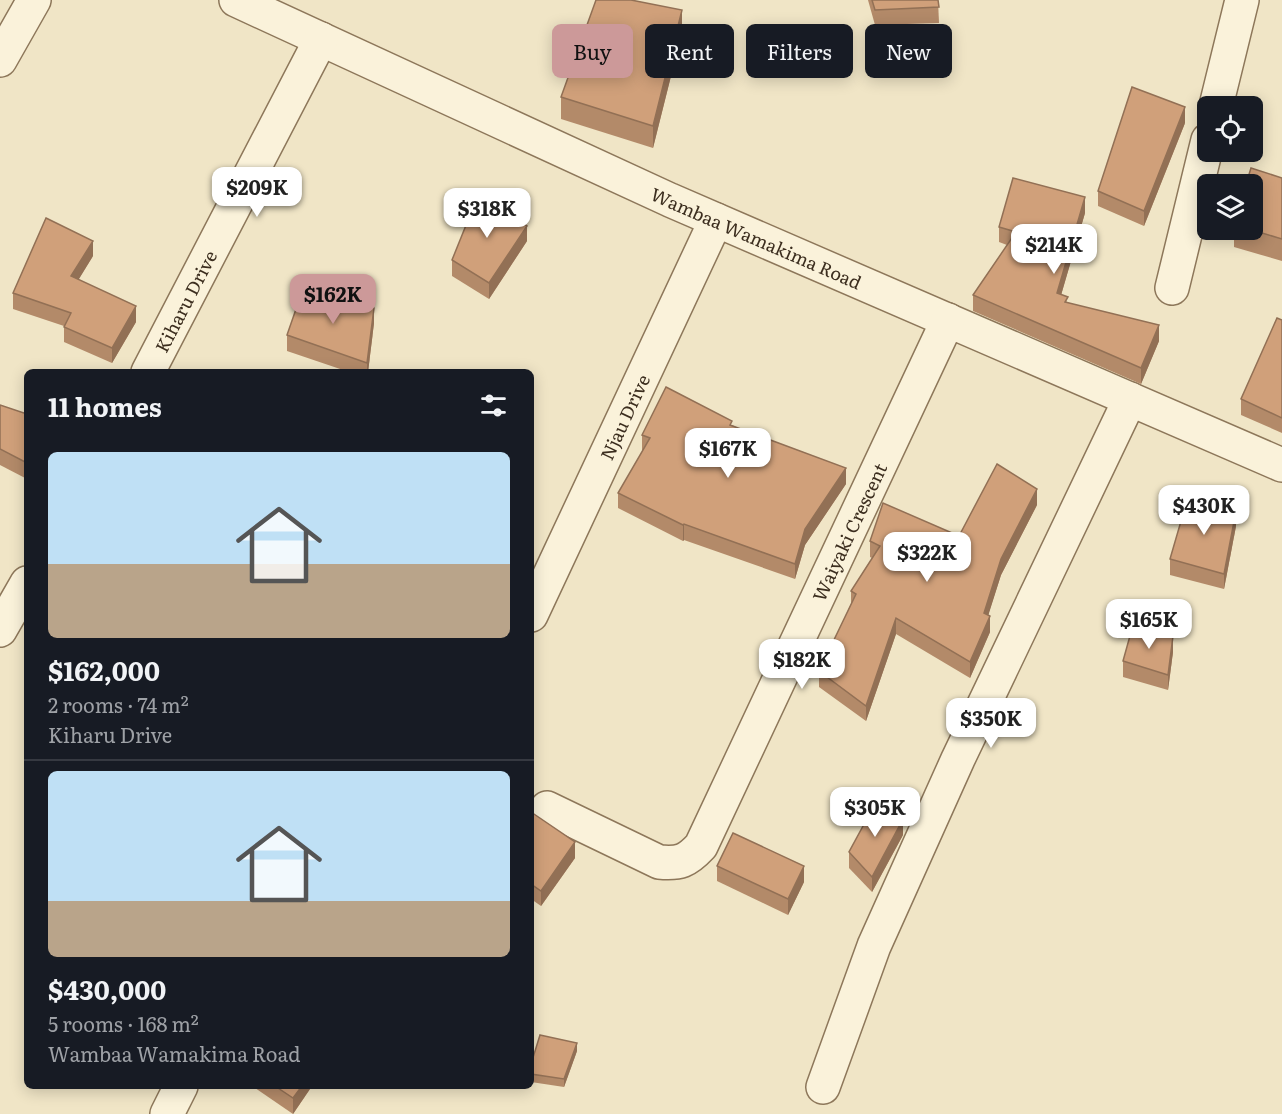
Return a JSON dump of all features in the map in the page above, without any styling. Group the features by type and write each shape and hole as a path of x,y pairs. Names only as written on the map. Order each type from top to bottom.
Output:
{"street":[{"path":"0,60 34,0"},
{"name":"Wambaa Wamakima Road","path":"236,0 670,200 1282,465"},
{"path":"1218,96 1242,0"},
{"name":"Kiharu Drive","path":"150,369 321,39"},
{"path":"1172,288 1203,162"},
{"name":"Njau Drive","path":"534,609 716,220"},
{"name":"Waiyaki Crescent","path":"547,808 659,862 674,863 689,859 701,846 948,320"},
{"path":"823,1087 874,946 963,748 1130,399"},
{"path":"0,630 24,588"},
{"path":"167,1114 180,1089"}],"building":[{"path":"596,0 631,0 682,10 678,24 645,24 645,78 665,78 653,126 561,97 568,78 633,78 633,24 587,24"},
{"path":"872,0 938,0 939,7 875,10"},
{"path":"1132,87 1185,107 1144,211 1098,191"},
{"path":"1251,168 1282,178 1282,239 1263,233 1263,174 1249,174"},
{"path":"1013,178 1085,197 1057,293 1068,297 1065,302 1159,325 1141,368 973,295 1016,232 999,227"},
{"path":"479,193 527,226 489,283 452,260"},
{"path":"46,218 93,241 71,276 136,306 112,348 64,327 71,313 13,293"},
{"path":"303,289 374,308 367,363 287,335"},
{"path":"1277,318 1282,320 1282,418 1241,399"},
{"path":"666,387 732,421 730,425 846,468 805,529 795,564 683,525 618,493 650,438 642,435"},
{"path":"0,405 24,413 24,461 0,449"},
{"path":"997,464 1037,489 1001,559 984,613 990,616 970,662 896,618 866,706 819,671 856,594 851,591 880,546 870,541 883,503 959,536"},
{"path":"1188,497 1236,511 1224,574 1170,559"},
{"path":"1133,625 1173,636 1168,675 1123,661"},
{"path":"875,804 903,819 872,877 849,852"},
{"path":"534,814 575,842 541,891 534,886"},
{"path":"733,833 804,866 788,899 717,866"},
{"path":"540,1035 577,1043 564,1079 534,1074 534,1054"},
{"path":"280,1089 300,1089 293,1098"}]}
